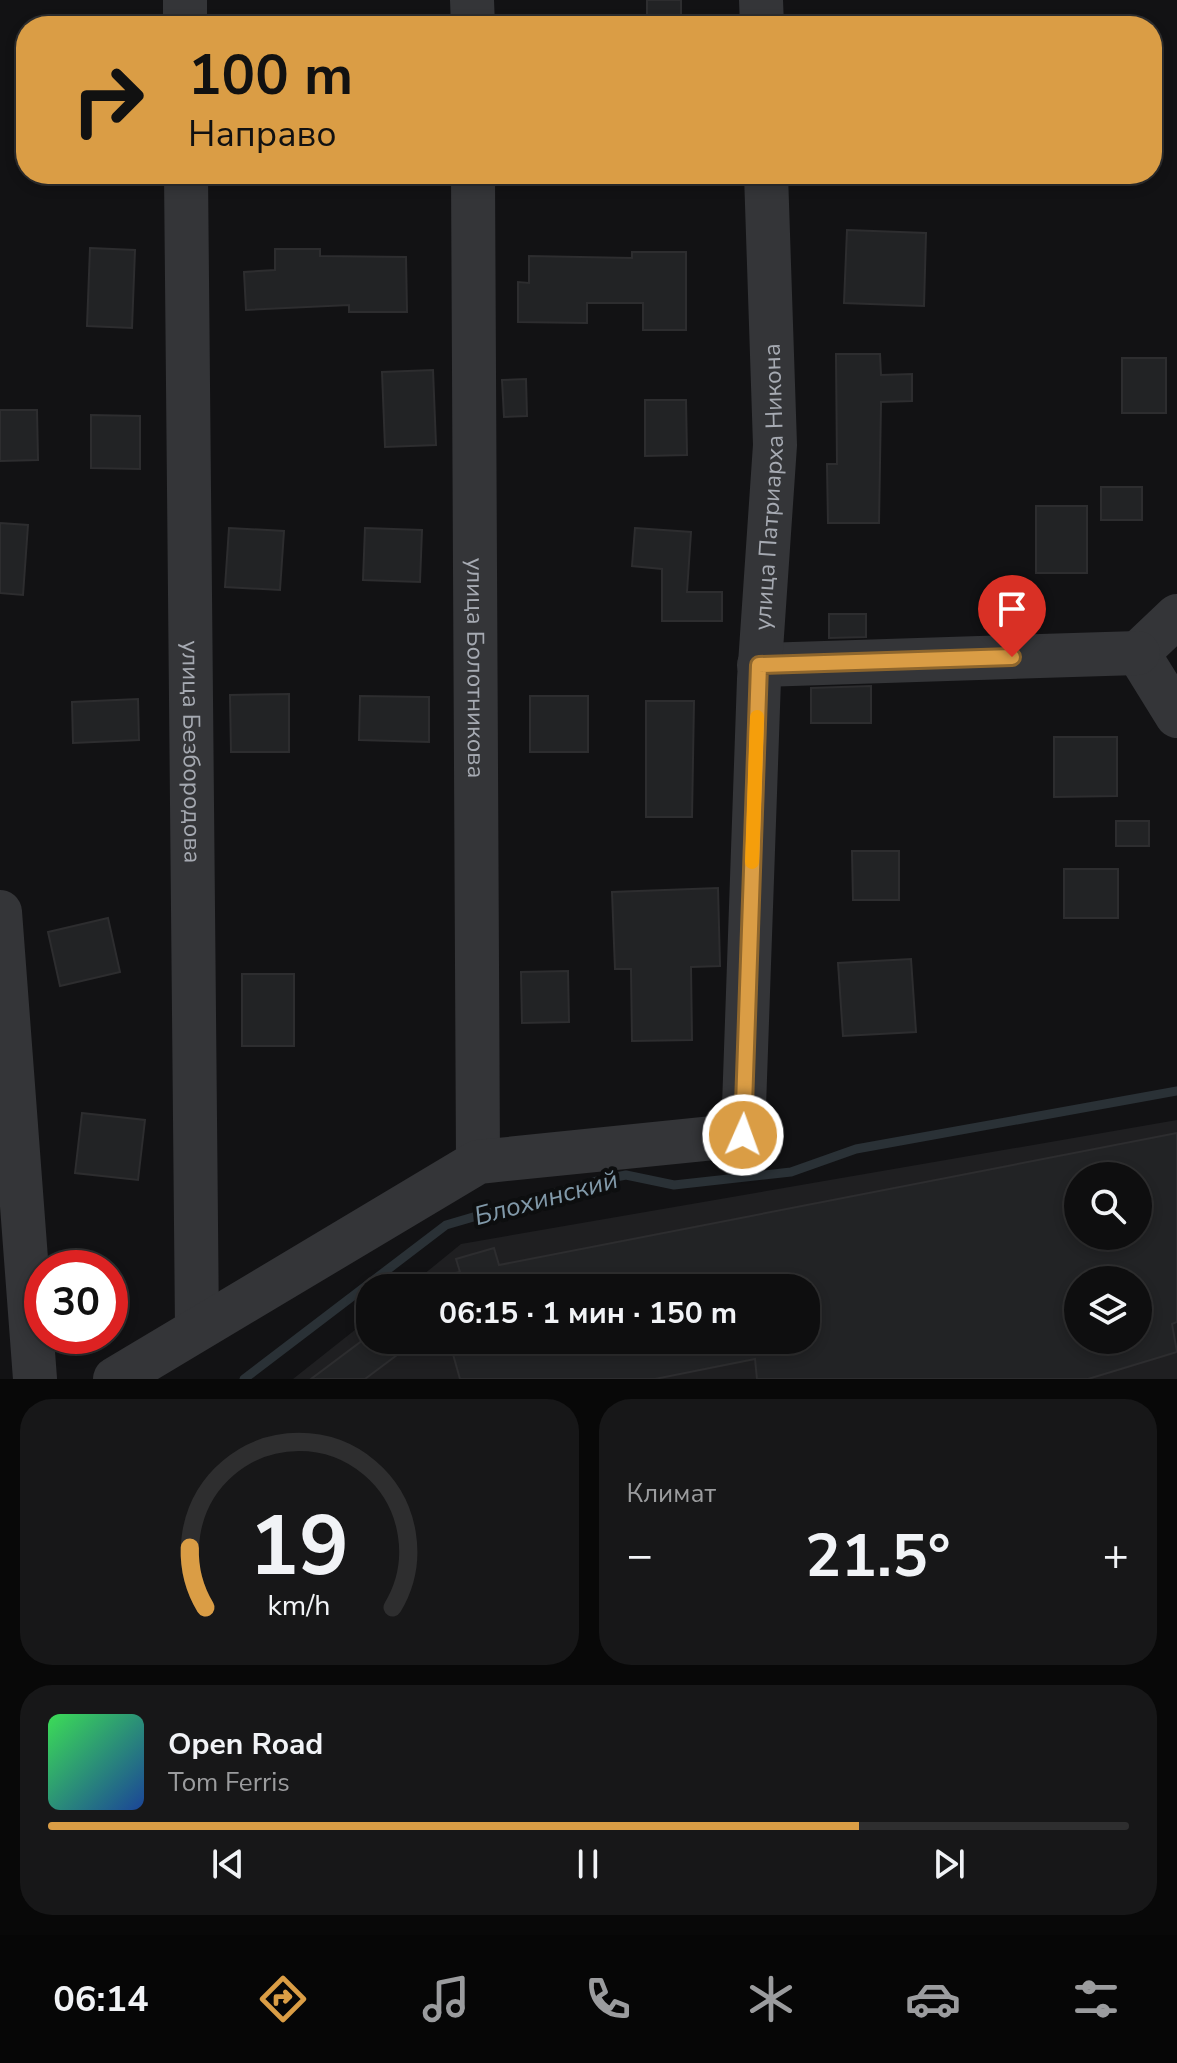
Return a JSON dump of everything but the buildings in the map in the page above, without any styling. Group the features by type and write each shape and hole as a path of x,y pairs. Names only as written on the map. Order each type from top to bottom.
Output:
{"street":[{"name":"улица Безбородова","path":"186,184 197,1329"},
{"name":"улица Болотникова","path":"473,184 478,1162"},
{"name":"улица Патриарха Никона","path":"478,1162 743,1135 759,665 775,445 766,184"},
{"path":"759,665 1138,653 1177,616"},
{"path":"1138,653 1177,716"},
{"path":"0,912 10,1177 35,1379"},
{"path":"115,1379 478,1162"}],"shaded area":[{"path":"1177,1120 1177,1379 293,1379 356,1329 356,1354 820,1354 820,1274 424,1274 461,1244"}],"waterway":[{"name":"Блохинский","path":"244,1379 446,1225 626,1175 674,1185 791,1172 856,1149 1177,1091"}],"slow traffic":[{"path":"752,862 757,717"}],"route":[{"path":"743,1135 759,665 1012,657"}]}
